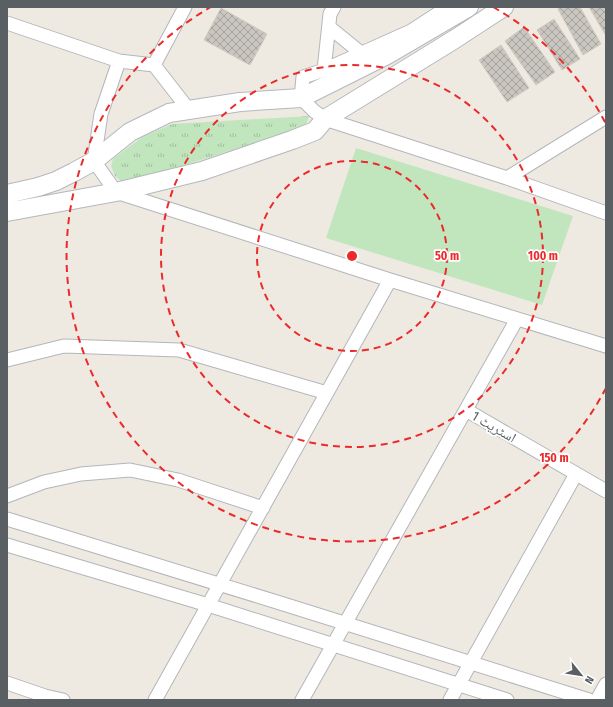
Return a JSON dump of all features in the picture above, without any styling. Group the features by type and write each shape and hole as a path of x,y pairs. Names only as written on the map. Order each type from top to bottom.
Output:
{"street":[{"path":"154,65 185,7"},
{"path":"324,70 330,14 334,7"},
{"path":"301,98 303,77 324,70 411,31 448,7"},
{"path":"7,194 56,181 94,161 130,132 169,112 240,102 301,98 387,55 469,7"},
{"path":"7,212 116,192 202,171 292,140 315,130 325,119 504,7"},
{"path":"7,23 119,61 154,65 189,110"},
{"path":"329,26 361,53"},
{"path":"119,61 102,114 94,161 116,192 390,280 606,346"},
{"path":"301,98 314,111 325,119 507,178 606,213"},
{"path":"507,178 606,117"},
{"path":"155,700 390,280"},
{"path":"302,700 517,319"},
{"path":"7,360 64,346 179,350 327,393"},
{"name":"اسٹریٹ 1","path":"466,410 606,490"},
{"path":"7,496 44,482 81,474 130,470 178,480 262,508"},
{"path":"450,700 576,474"},
{"path":"7,519 589,700"},
{"path":"7,545 208,605 508,700"},
{"path":"7,683 45,696"},
{"path":"597,700 606,684"},
{"path":"7,691 63,700"}],"green space":[{"path":"309,116 306,126 151,176 121,181 115,176 111,166 113,159 142,137 172,124"},
{"path":"356,148 573,216 542,305 326,238"}],"building":[{"path":"561,7 580,7 601,44 583,55 558,9"},
{"path":"589,7 606,7 606,36"},
{"path":"221,8 267,34 250,65 204,40"},
{"path":"554,19 580,59 562,70 537,30"},
{"path":"524,27 555,72 536,85 505,41"},
{"path":"501,45 529,88 507,102 479,60"}]}
